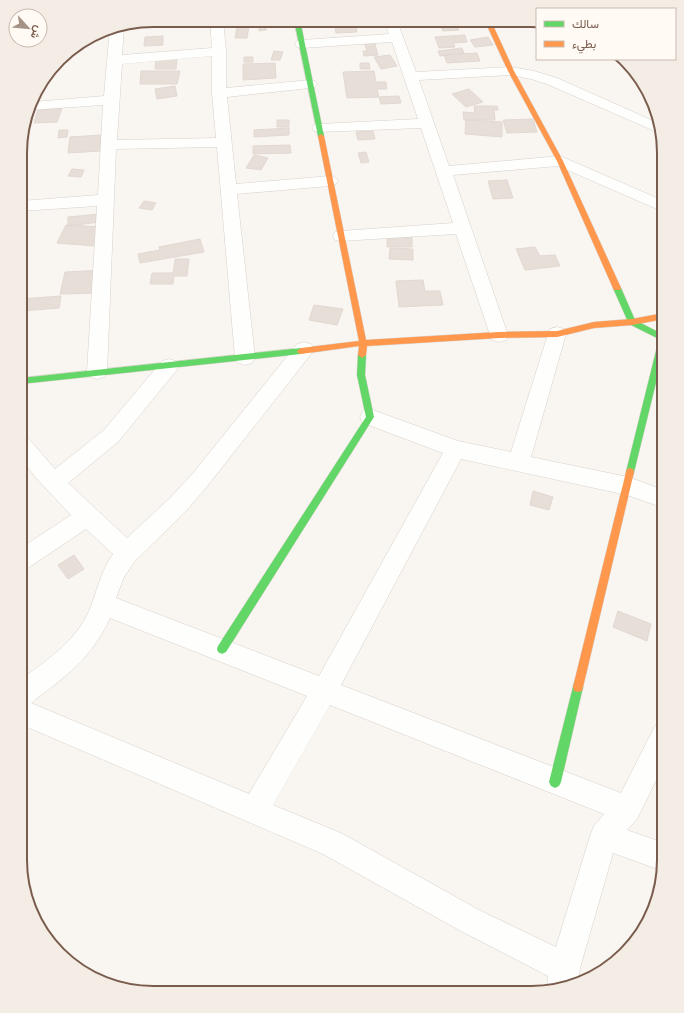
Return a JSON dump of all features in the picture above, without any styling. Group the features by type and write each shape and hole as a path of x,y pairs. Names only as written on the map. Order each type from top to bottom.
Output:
{"street":[{"path":"217,27 219,51 219,93 246,358"},
{"path":"222,649 370,417 361,375 363,343 298,27"},
{"path":"392,27 444,171 499,335"},
{"path":"491,27 511,71 560,161 632,322 657,335"},
{"path":"97,372 108,145 117,32"},
{"path":"302,44 397,38"},
{"path":"115,60 219,51"},
{"path":"411,76 511,71 534,75 552,81 654,126"},
{"path":"219,93 310,84"},
{"path":"37,106 111,100"},
{"path":"319,128 427,123"},
{"path":"108,145 224,142"},
{"path":"444,171 560,161 657,204"},
{"path":"229,190 330,181"},
{"path":"27,206 106,200"},
{"path":"341,236 463,228"},
{"path":"27,380 246,358 363,343 499,335 557,334 594,325 632,322 657,317"},
{"path":"519,461 557,334"},
{"path":"27,690 67,660 82,644 92,629 103,604 112,576 128,553 185,497 227,448 304,350"},
{"path":"555,782 657,363"},
{"path":"54,482 111,436 169,366"},
{"path":"370,417 456,449 519,461 628,486 657,496"},
{"path":"255,810 325,690 389,569 456,449"},
{"path":"27,455 87,516 128,553"},
{"path":"27,556 87,516"},
{"path":"103,604 222,649 555,782 627,809"},
{"path":"27,714 333,844 469,920 564,977 604,836 627,809 657,749"},
{"path":"604,836 657,855"}],"building":[{"path":"237,27 249,27 247,38 235,38"},
{"path":"259,27 267,27 266,30 259,31"},
{"path":"335,27 356,27 357,32 336,33"},
{"path":"441,27 457,27 459,30 443,31"},
{"path":"465,35 467,42 453,43 455,47 439,48 435,37"},
{"path":"163,36 163,45 144,46 145,37"},
{"path":"488,37 493,45 475,47 470,40"},
{"path":"374,41 378,55 364,56 363,51 367,51 364,42"},
{"path":"462,48 464,53 440,56 438,51"},
{"path":"274,51 283,52 280,60 271,60"},
{"path":"477,53 480,61 447,63 444,55"},
{"path":"390,55 397,66 381,69 374,57"},
{"path":"177,57 176,69 155,69 156,58"},
{"path":"244,57 253,57 253,62 244,62"},
{"path":"275,63 276,78 243,80 243,64"},
{"path":"360,63 369,63 370,69 360,69"},
{"path":"141,71 180,71 177,84 140,84"},
{"path":"374,71 376,82 386,82 387,89 377,89 379,97 347,98 343,72"},
{"path":"175,86 177,96 157,99 155,89"},
{"path":"469,89 483,102 466,107 452,94"},
{"path":"399,96 401,103 381,104 379,97"},
{"path":"474,106 497,106 498,110 494,110 495,120 464,120 463,112 475,113"},
{"path":"62,108 57,122 34,123 38,109"},
{"path":"533,119 537,132 507,133 503,120"},
{"path":"277,120 289,120 289,127 277,127"},
{"path":"466,120 502,122 502,137 465,134"},
{"path":"289,128 289,135 254,137 254,130"},
{"path":"59,130 68,130 67,137 58,138"},
{"path":"373,131 375,139 358,140 356,132"},
{"path":"101,135 100,151 68,153 70,137"},
{"path":"290,145 291,153 253,154 253,146"},
{"path":"366,152 369,162 361,163 358,153"},
{"path":"254,155 268,158 261,170 246,168"},
{"path":"72,169 84,170 81,177 68,176"},
{"path":"507,180 513,198 493,199 488,181"},
{"path":"144,201 156,203 152,210 139,208"},
{"path":"100,214 100,222 68,226 68,217"},
{"path":"66,225 103,227 95,246 57,243"},
{"path":"387,236 412,236 412,247 387,247"},
{"path":"200,239 204,252 140,263 138,254 160,250 159,247"},
{"path":"535,247 540,256 555,255 560,266 525,270 516,249"},
{"path":"390,248 413,249 413,260 389,259"},
{"path":"175,259 189,259 187,276 174,276 173,284 150,284 152,273 173,273"},
{"path":"107,270 102,293 60,294 65,272"},
{"path":"423,280 425,291 440,291 443,305 399,307 396,281"},
{"path":"61,296 59,308 27,311 27,299"},
{"path":"314,305 343,309 337,325 309,320"},
{"path":"533,491 553,497 549,510 530,505"},
{"path":"74,555 84,569 68,579 58,565"},
{"path":"618,611 651,624 647,641 613,627"}],"traffic: fast":[{"path":"298,27 321,136"},
{"path":"617,288 632,322 657,335"},
{"path":"27,380 301,351"},
{"path":"222,649 370,417 361,375 362,355"},
{"path":"630,472 657,362"},
{"path":"555,782 578,687"}],"traffic: slow":[{"path":"491,27 511,71 560,161 617,288"},
{"path":"321,136 363,343 362,355"},
{"path":"301,351 363,343 499,335 557,334 594,325 632,322 657,317"},
{"path":"578,687 630,472"}]}
